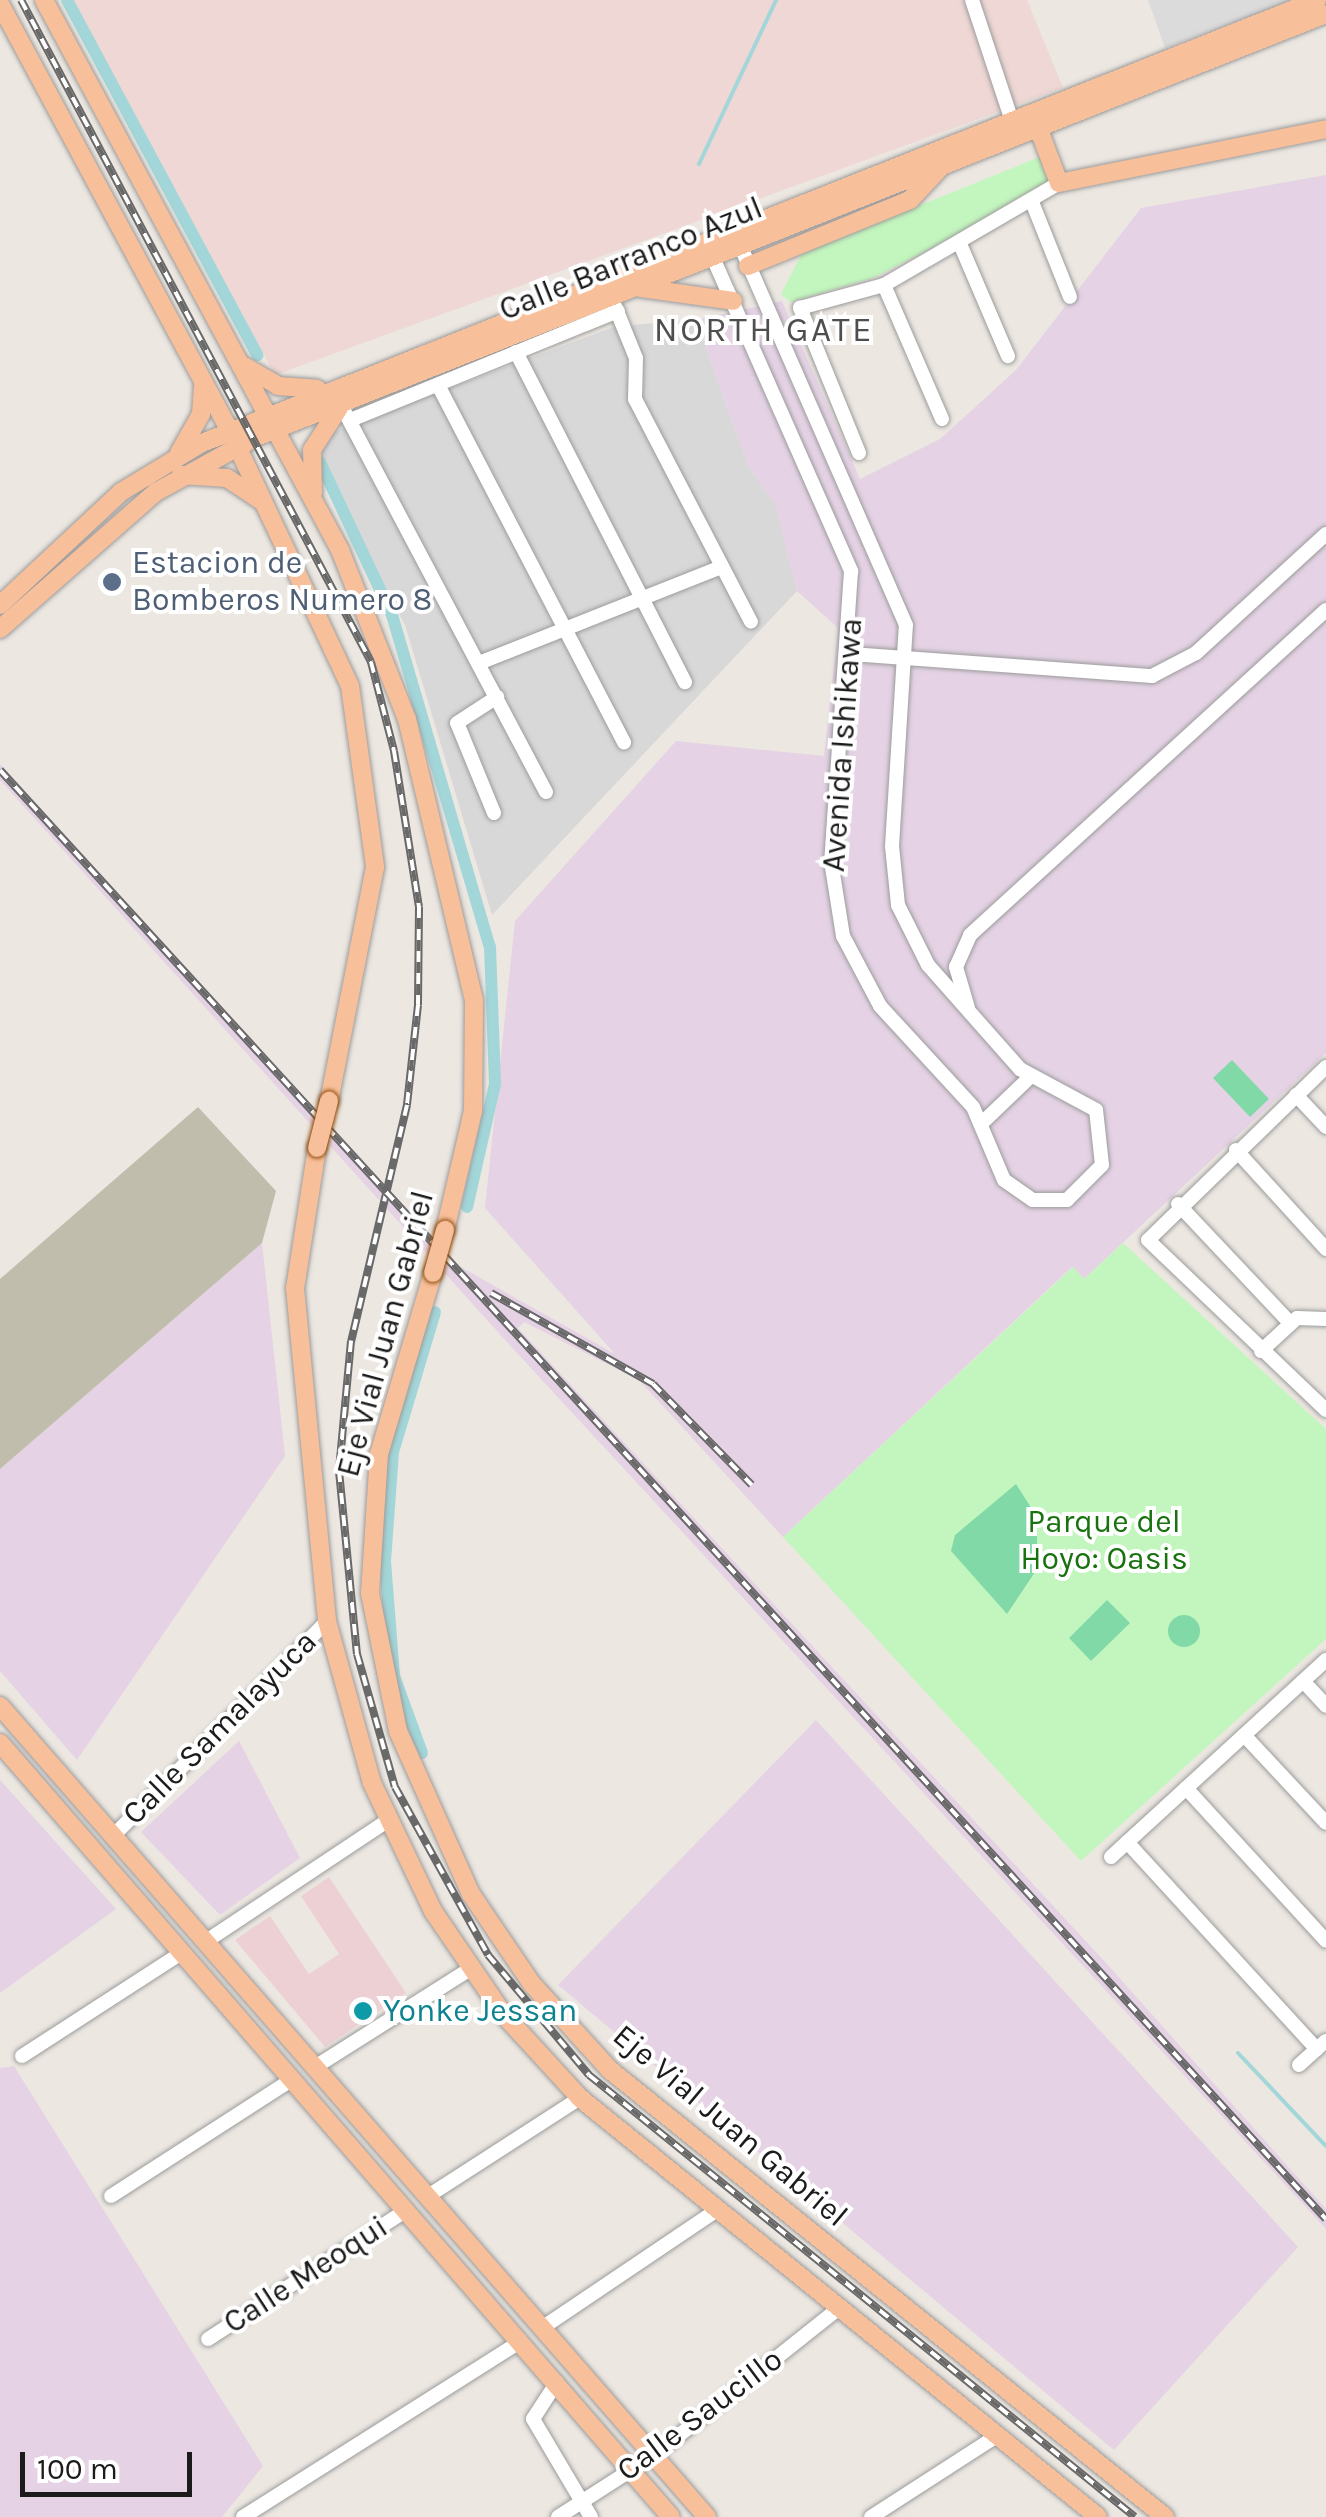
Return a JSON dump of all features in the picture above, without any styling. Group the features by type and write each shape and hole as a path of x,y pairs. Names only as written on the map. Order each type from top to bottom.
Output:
{"main road":[{"name":"Eje Vial Juan Gabriel","path":"44,0 272,422 390,668 467,944 475,1086 445,1230 379,1454 370,1594 398,1731 472,1894 532,1984 610,2070 1165,2517"},
{"name":"Eje Vial Juan Gabriel","path":"0,4 203,380 344,664 370,789 371,911 317,1148 295,1288 327,1621 388,1821 470,1969 580,2098 1098,2517"},
{"name":"Calle Barranco Azul","path":"0,605 103,507 175,456 233,439 272,422 333,387 710,250 1014,128 1317,13"},
{"path":"1035,120 1060,184 1326,129"},
{"name":"Calle Barranco Azul","path":"737,239 940,168 1014,128"},
{"path":"748,266 910,200 940,168"},
{"name":"Calle Barranco Azul","path":"272,422 347,412 615,305 710,250"},
{"path":"640,288 733,301"},
{"path":"234,355 278,386 333,387"},
{"path":"175,456 202,414 203,380"},
{"path":"314,504 312,450 347,412"},
{"name":"Calle Barranco Azul","path":"0,629 181,475 233,439"},
{"path":"181,475 227,478 268,505"},
{"path":"0,1706 707,2517"},
{"path":"28,1739 5,1749 671,2517"}],"street":[{"path":"972,0 1014,128"},
{"path":"859,453 799,310 884,286 1060,184"},
{"path":"1032,202 1070,297"},
{"name":"Avenida Ishikawa","path":"710,250 851,571 851,654 831,861 843,936 880,1006 982,1123 997,1171 1022,1196 1056,1202 1083,1191 1102,1165 1101,1120 1078,1094 1032,1076 970,1013 916,948 893,880 910,659 902,609 737,239"},
{"path":"960,244 1008,356"},
{"path":"884,286 942,419"},
{"path":"546,792 347,412 438,385 615,305 636,358 636,398 751,622"},
{"path":"516,352 685,682"},
{"path":"438,385 561,630 624,742"},
{"path":"851,654 1152,676 1196,653 1326,534"},
{"path":"479,663 721,566"},
{"path":"970,1013 956,967 970,935 1326,610"},
{"path":"494,813 457,723 497,697"},
{"path":"1326,1068 1178,1204 1148,1240 1326,1410"},
{"path":"982,1123 1032,1076"},
{"path":"1296,1095 1326,1128"},
{"path":"1236,1150 1326,1248"},
{"path":"1178,1204 1290,1322"},
{"path":"1262,1351 1290,1322 1326,1319"},
{"name":"Calle Samalayuca","path":"113,1836 327,1621"},
{"path":"1111,1856 1326,1660"},
{"path":"1303,1681 1326,1706"},
{"path":"1244,1735 1326,1823"},
{"path":"1186,1788 1326,1941"},
{"path":"206,1942 388,1821"},
{"path":"1126,1842 1321,2045 1299,2066"},
{"path":"22,2056 181,1953"},
{"path":"316,2067 470,1969"},
{"path":"111,2196 292,2080"},
{"path":"428,2196 580,2098"},
{"path":"542,2328 716,2210"},
{"name":"Calle Meoqui","path":"208,2338 405,2211"},
{"name":"Calle Saucillo","path":"558,2517 653,2456 839,2308"},
{"path":"243,2517 521,2342"},
{"path":"556,2382 533,2419 591,2517"},
{"path":"872,2517 998,2435"}],"shaded area":[{"path":"72,0 1027,0 1063,88 275,375"},
{"path":"1148,0 1290,0 1165,48"},
{"path":"1326,175 1326,1053 1084,1279 1072,1267 783,1537 639,1380 524,1322 518,1328 1106,1963 1326,2209 1326,2229 506,1341 0,780 0,764 459,1266 615,1354 485,1208 515,921 676,741 824,756 838,628 797,591 776,506 748,465 696,320 782,301 860,479 940,439 1016,370 1141,208"},
{"path":"696,320 748,465 776,506 797,591 492,915 405,625 329,483 321,445 330,433 616,326"},
{"path":"198,1107 276,1191 262,1243 0,1469 0,1279"},
{"path":"262,1243 285,1456 77,1760 0,1671 0,1469"},
{"path":"816,1720 1298,2247 1114,2450 558,1985"},
{"path":"239,1741 300,1858 220,1915 141,1832"},
{"path":"0,1780 116,1909 0,1993"},
{"path":"329,1877 406,1993 325,2047 235,1940 270,1916 309,1974 339,1954 301,1896"},
{"path":"14,2066 263,2466 222,2517 0,2517 0,2068"}],"green space":[{"path":"1042,156 1056,185 873,278 790,302 781,294 802,253"},
{"path":"1232,1060 1269,1099 1250,1117 1213,1078"},
{"name":"Parque del Hoyo: Oasis","path":"1123,1243 1326,1429 1326,1639 1081,1861 783,1537 1073,1267 1084,1279"},
{"path":"1016,1484 1037,1517 1037,1569 1007,1614 951,1551 955,1535"},
{"path":"1107,1600 1130,1623 1091,1661 1069,1638"},
{"path":"1184,1615 1195,1620 1200,1631 1195,1642 1184,1647 1173,1642 1168,1631 1173,1620"}],"waterway":[{"path":"67,0 257,355"},
{"path":"699,164 776,0"},
{"path":"320,462 392,615 490,947 495,1084 467,1207"},
{"path":"422,1753 394,1676 385,1561 393,1452 435,1312"},
{"path":"1238,2053 1326,2146"}],"railway":[{"path":"21,0 371,662 394,751 419,907 418,1005 407,1105 351,1341 339,1471 357,1654 395,1787 488,1955 589,2075 1135,2517"},
{"path":"0,770 1326,2219"},
{"path":"491,1293 653,1384 752,1485"}],"place":[{"name":"Estacion de Bomberos Numero 8","path":"112,582"},
{"name":"Yonke Jessan","path":"363,2011"}],"district":[{"name":"NORTH GATE","path":"764,330"}]}
